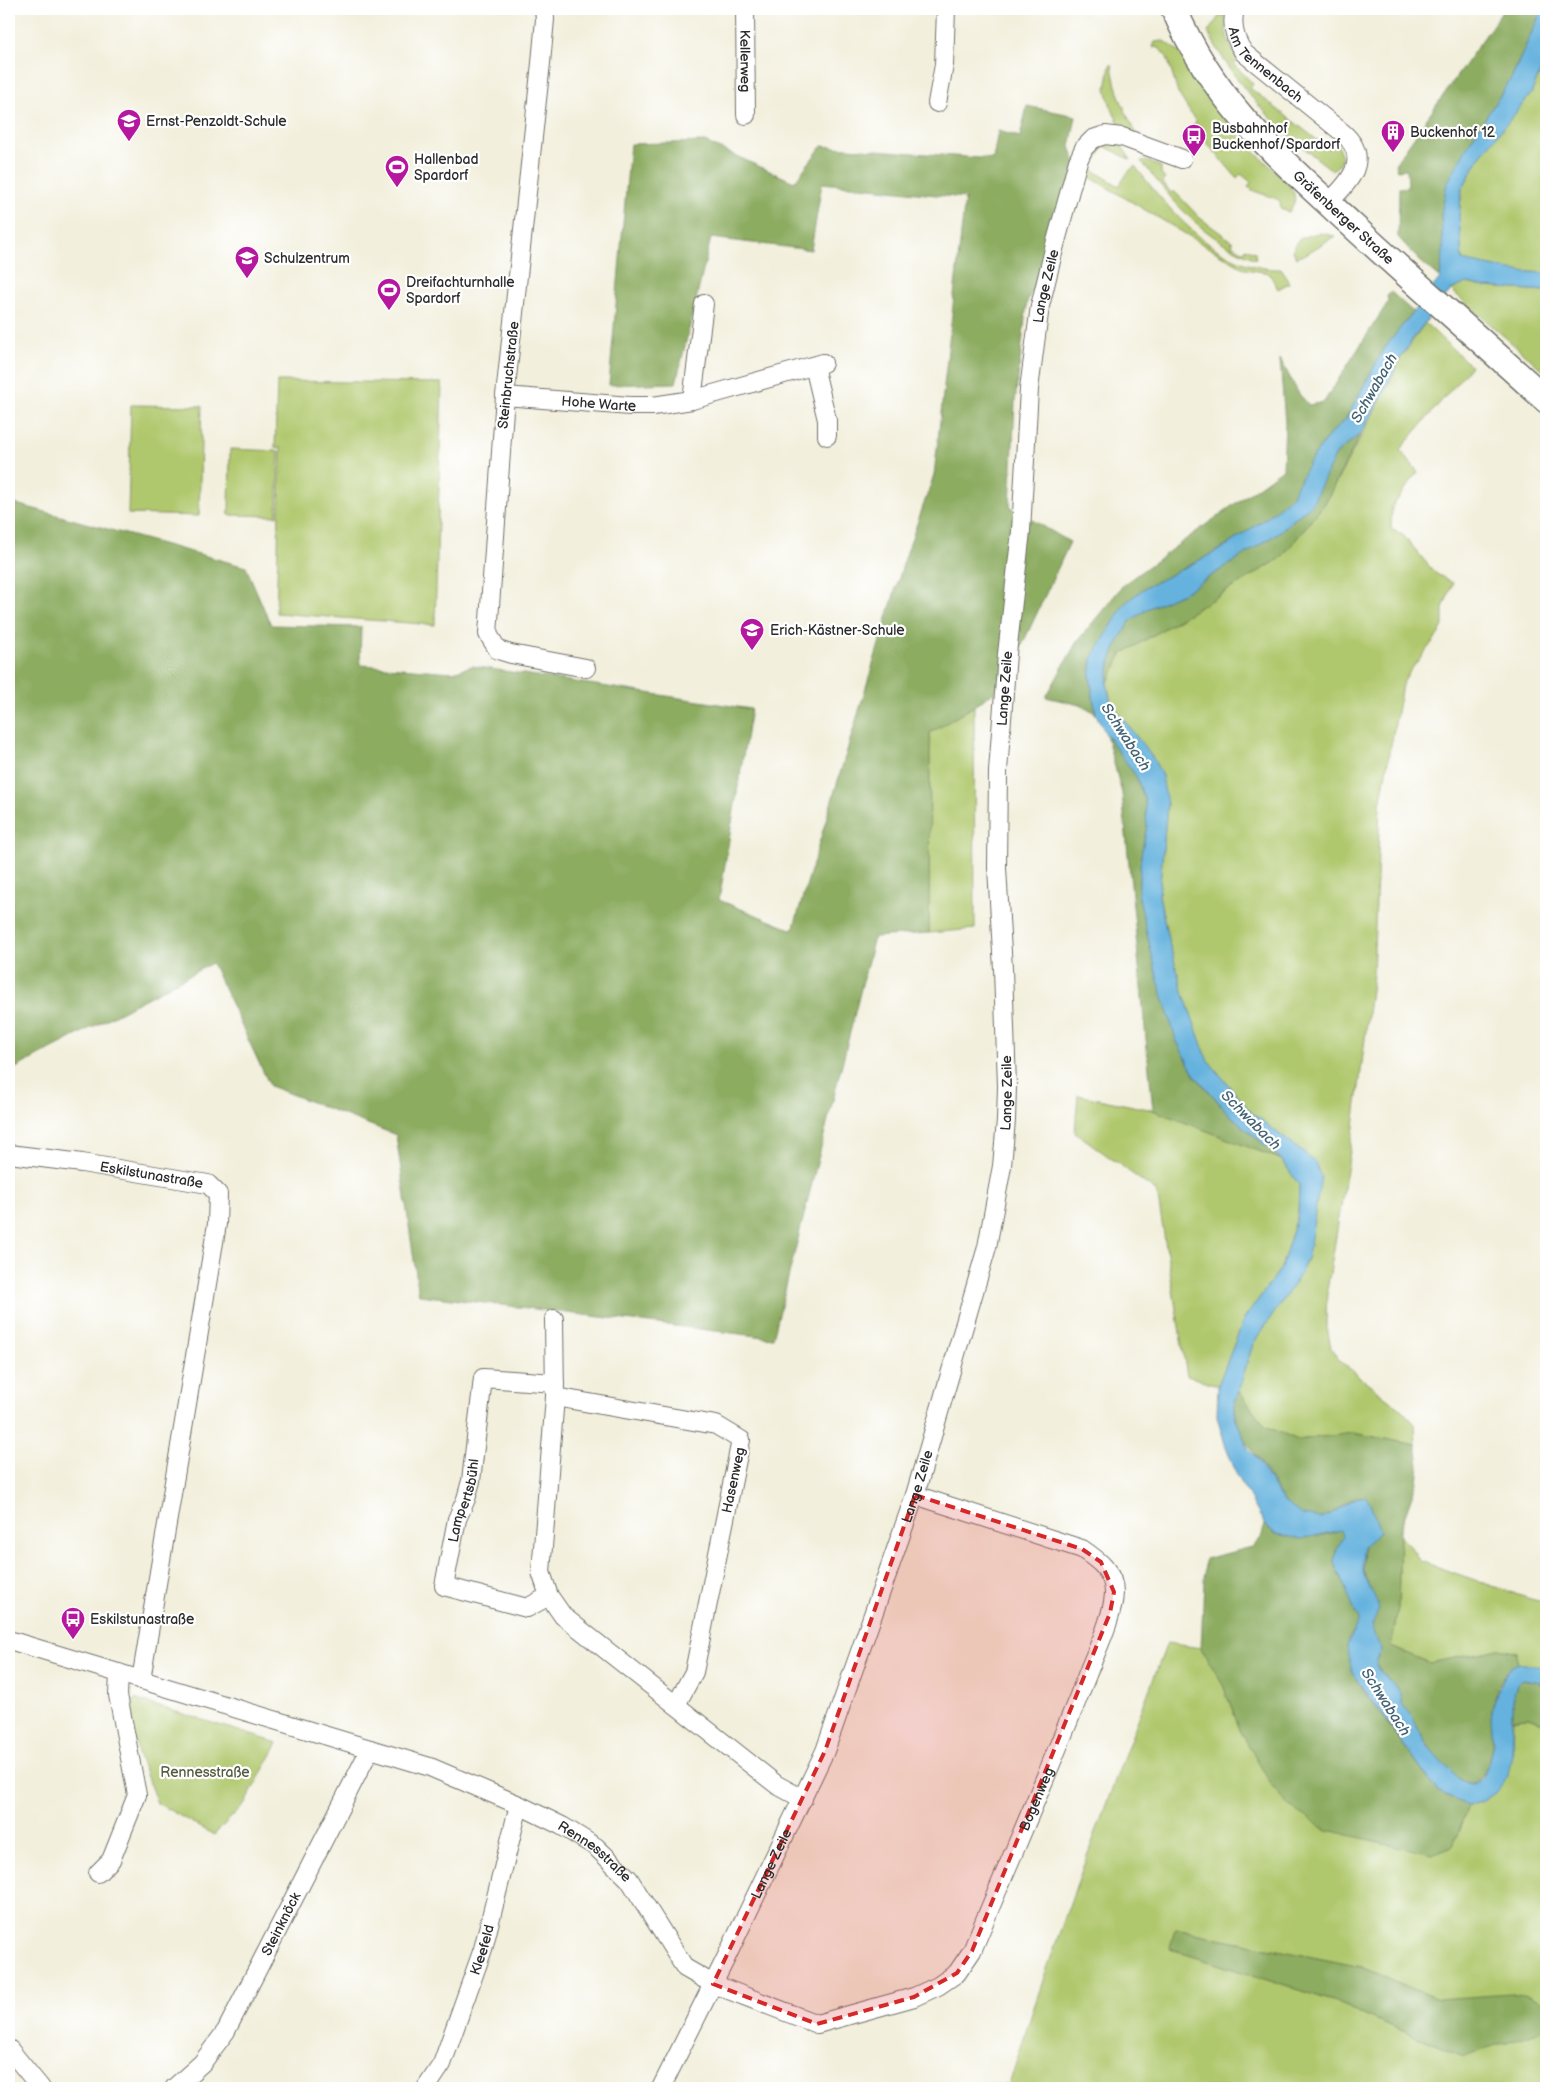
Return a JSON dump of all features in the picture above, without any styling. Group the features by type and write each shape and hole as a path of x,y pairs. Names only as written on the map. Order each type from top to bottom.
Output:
{"main road":[{"name":"Gräfenberger Straße","path":"1174,9 1192,49 1224,96 1269,148 1328,204 1546,400"}],"street":[{"name":"Steinbruchstraße","path":"544,9 545,19 505,396 488,634 498,650 586,668"},
{"name":"Kellerweg","path":"745,9 746,115"},
{"path":"937,103 944,65 946,9"},
{"name":"Am Tennenbach","path":"1236,9 1233,21 1234,33 1244,53 1343,133 1354,147 1357,159 1352,175 1345,187 1328,204"},
{"name":"Lange Zeile","path":"661,2088 825,1751 915,1495 987,1246 1002,1166 1007,1086 997,839 998,771 1007,654 1021,531 1029,390 1040,306 1078,161 1084,148 1090,141 1109,135 1122,137 1182,159"},
{"path":"692,400 704,304"},
{"name":"Hohe Warte","path":"505,396 641,407 692,400 818,364 827,436"},
{"name":"Eskilstunastraße","path":"9,1154 82,1163 208,1184 218,1194 216,1232 141,1680"},
{"path":"554,1319 555,1390 541,1572 548,1596 563,1616 777,1785 803,1799"},
{"name":"Lampertsbühl","path":"548,1596 528,1608 444,1586 457,1519 466,1499 471,1481 483,1378 555,1390"},
{"name":"Hasenweg","path":"555,1390 716,1425 741,1440 694,1672 676,1705"},
{"name":"Bogenweg","path":"713,1984 817,2024 914,1997 938,1986 958,1973 972,1951 1072,1711 1110,1613 1114,1592 1110,1574 1101,1562 1082,1549 915,1495"},
{"name":"Rennesstraße","path":"9,1640 430,1768 520,1805 562,1826 596,1847 629,1879 685,1968 713,1984"},
{"path":"98,1873 111,1860 137,1795 118,1695 119,1673"},
{"name":"Steinknöck","path":"174,2088 202,2063 226,2031 370,1749"},
{"name":"Kleefeld","path":"426,2088 442,2064 483,1949 520,1805"},
{"path":"9,2048 41,2088"}],"highlighted area":[{"path":"915,1495 1082,1549 1101,1562 1114,1592 1110,1613 972,1951 957,1973 914,1997 817,2024 713,1984 825,1751"}],"green space":[{"path":"1504,9 1542,9 1512,77 1471,140 1441,214 1443,252 1440,278 1419,260 1398,237 1399,188 1408,187 1407,169 1397,170 1395,164"},
{"path":"1220,15 1225,15 1228,38 1238,59 1234,64 1253,84 1250,88 1329,149 1336,140 1342,157 1339,165 1332,170 1313,155 1278,125 1247,91 1220,54 1208,32"},
{"path":"1163,41 1179,52 1191,67 1211,100 1230,124 1250,147 1290,186 1295,197 1289,212 1281,209 1280,201 1277,199 1248,187 1251,182 1241,174 1237,178 1192,126 1196,122 1178,93 1167,57 1159,48 1153,47 1155,42"},
{"path":"1546,58 1546,273 1515,271 1462,260 1459,216 1462,189 1481,155 1531,94"},
{"path":"1110,65 1112,65 1122,103 1139,138 1123,132 1111,107 1106,89"},
{"path":"1027,106 1076,116 1070,147 1081,175 1027,302 1015,402 1010,507 1070,542 1003,686 930,733 929,933 874,937 773,1338 419,1295 396,1135 270,1086 212,963 10,1071 9,1090 9,502 246,567 271,625 361,627 360,665 453,672 472,666 751,709 719,900 793,930 904,561 934,475 965,198 822,183 811,250 711,238 676,383 609,385 630,144 705,142 794,182 822,146 993,159 998,131 1020,137"},
{"path":"1096,143 1120,143 1131,160 1104,146 1091,169 1119,186 1128,172 1135,166 1180,219 1198,235 1217,249 1237,260 1259,267 1282,269 1289,283 1278,289 1269,273 1245,269 1088,176 1087,178 1081,175"},
{"path":"1145,160 1161,167 1161,174 1165,179 1162,182 1171,193 1174,191 1200,218 1233,242 1232,245 1244,252 1246,248 1255,252 1256,259 1220,241 1191,219 1141,161"},
{"path":"1320,233 1335,236 1296,258 1293,250 1297,242 1303,237"},
{"path":"1466,283 1485,287 1546,291 1546,373 1451,290"},
{"path":"1391,292 1413,312 1383,350 1346,419 1330,434 1309,463 1291,497 1269,516 1223,548 1143,589 1092,659 1090,678 1096,714 1084,706 1046,697 1076,643 1124,584 1283,469 1285,423 1280,359 1299,394 1309,405 1324,402 1388,302 1387,296"},
{"path":"1425,323 1471,366 1400,450 1418,472 1392,507 1391,529 1403,535 1435,573 1453,583 1443,608 1443,626 1402,685 1380,805 1373,974 1354,1127 1327,1291 1326,1322 1331,1348 1340,1361 1401,1409 1415,1424 1416,1445 1353,1433 1298,1440 1265,1426 1238,1390 1253,1344 1300,1275 1308,1256 1315,1162 1251,1112 1207,1060 1184,995 1168,939 1159,895 1167,804 1125,723 1111,703 1107,684 1122,654 1281,558 1325,503 1381,399 1400,359"},
{"path":"277,381 442,383 435,625 276,613 281,448 275,448"},
{"path":"131,405 202,406 199,516 128,514"},
{"path":"1361,433 1325,503 1281,558 1122,654 1107,684 1110,662 1118,642 1130,621 1147,609 1187,591 1277,534 1312,504 1336,454"},
{"path":"230,449 279,451 277,516 229,515"},
{"path":"974,706 975,929 929,933 930,733"},
{"path":"1106,734 1136,776 1145,800 1147,826 1141,855 1138,894 1157,977 1194,1075 1230,1115 1282,1160 1153,1110 1122,793"},
{"path":"1078,1095 1153,1110 1282,1160 1299,1185 1298,1214 1281,1268 1244,1320 1218,1385 1187,1376 1157,1192 1075,1132"},
{"path":"1238,1390 1265,1426 1298,1440 1353,1433 1416,1445 1419,1465 1417,1481 1400,1529 1398,1608 1391,1647 1430,1663 1499,1649 1517,1653 1517,1663 1504,1676 1496,1692 1492,1714 1491,1752 1482,1777 1477,1782 1465,1782 1459,1779 1435,1756 1401,1703 1395,1686 1383,1674 1376,1663 1379,1657 1372,1625 1368,1584 1363,1570 1364,1546 1379,1532 1370,1503 1366,1497 1355,1498 1328,1516 1318,1518 1305,1516 1295,1511 1280,1496 1239,1428 1235,1406"},
{"path":"1265,1525 1276,1534 1319,1536 1341,1530 1344,1537 1336,1551 1338,1573 1359,1620 1356,1630 1349,1638 1353,1672 1358,1682 1437,1792 1468,1806 1453,1846 1431,1854 1327,1830 1289,1807 1270,1783 1241,1732 1223,1685 1201,1648 1205,1559 1252,1547 1261,1538"},
{"path":"1400,1536 1410,1546 1420,1561 1546,1603 1546,1667 1517,1663 1517,1653 1499,1649 1430,1663 1391,1647 1398,1608"},
{"path":"1167,1643 1201,1648 1223,1685 1241,1732 1453,1846 1468,1806 1483,1801 1512,1754 1513,1719 1529,1718 1546,1724 1546,2088 970,2088 968,2084 1009,2085 1045,1973","holes":["1175,1929 1361,1967 1437,1999 1461,2056 1333,2001 1170,1949"]},
{"path":"1522,1680 1546,1684 1546,1724 1529,1718 1513,1719 1512,1703 1514,1693"},
{"name":"Rennesstraße","path":"134,1699 278,1743 245,1803 214,1835 157,1803 138,1754 129,1707"},
{"path":"1175,1929 1361,1967 1437,1999 1526,1993 1545,2004 1545,2030 1461,2056 1333,2001 1170,1949"}],"water":[{"name":"Schwabach","path":"1542,9 1546,9 1546,58 1531,94 1481,155 1462,189 1459,216 1462,260 1515,271 1546,273 1546,291 1485,287 1467,283 1451,290 1416,334 1400,359 1381,399 1361,433 1336,454 1312,504 1277,534 1187,591 1147,609 1130,621 1118,642 1110,662 1107,684 1111,703 1153,758 1162,776 1167,804 1159,895 1168,939 1184,995 1207,1059 1251,1112 1315,1162 1321,1177 1308,1256 1300,1275 1253,1344 1234,1406 1236,1419 1249,1450 1256,1457 1285,1503 1303,1515 1320,1518 1331,1514 1355,1498 1366,1496 1380,1532 1364,1546 1362,1561 1365,1578 1377,1602 1376,1616 1372,1625 1380,1651 1376,1662 1377,1667 1397,1688 1401,1697 1401,1703 1412,1716 1426,1745 1459,1779 1470,1784 1477,1783 1483,1778 1493,1744 1491,1717 1493,1702 1508,1668 1517,1663 1546,1667 1546,1684 1523,1680 1517,1684 1512,1700 1512,1754 1508,1775 1498,1791 1483,1801 1468,1806 1437,1792 1353,1673 1347,1646 1359,1620 1334,1562 1336,1551 1343,1537 1341,1530 1301,1539 1276,1534 1265,1525 1237,1475 1225,1444 1217,1416 1218,1385 1244,1319 1281,1268 1298,1214 1299,1185 1282,1160 1230,1115 1194,1074 1176,1040 1157,977 1138,894 1141,855 1147,826 1145,800 1136,776 1106,734 1096,714 1090,678 1092,659 1124,604 1143,589 1223,548 1269,516 1291,497 1309,463 1330,434 1346,419 1383,350 1440,278 1443,252 1441,214 1447,183 1471,140 1512,77"}],"place":[{"name":"Ernst-Penzoldt-Schule","path":"129,142"},
{"name":"Buckenhof 12","path":"1393,153"},
{"name":"Busbahnhof Buckenhof/Spardorf","path":"1194,157"},
{"name":"Hallenbad Spardorf","path":"397,188"},
{"name":"Schulzentrum","path":"247,279"},
{"name":"Dreifachturnhalle Spardorf","path":"389,311"},
{"name":"Erich-Kästner-Schule","path":"752,651"},
{"name":"Eskilstunastraße","path":"73,1640"}]}
